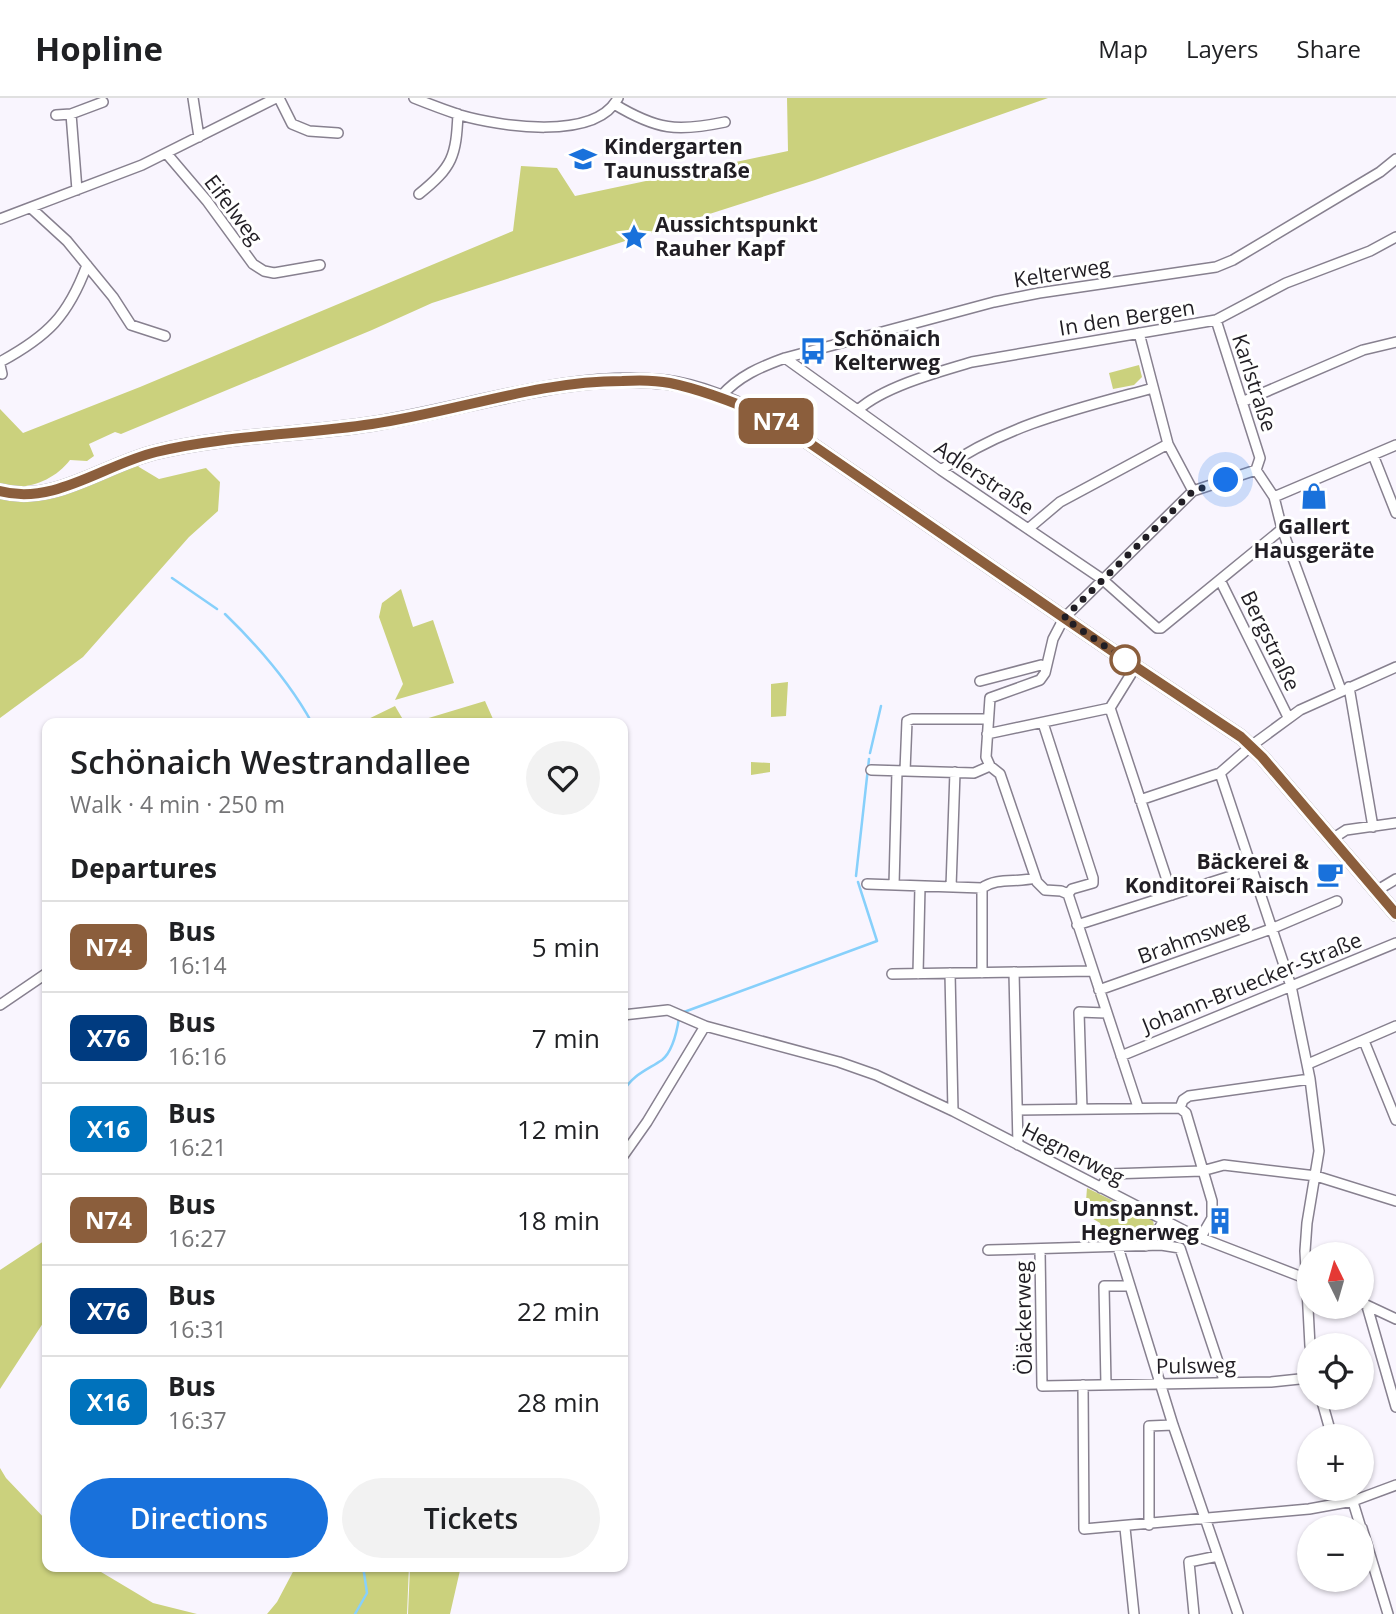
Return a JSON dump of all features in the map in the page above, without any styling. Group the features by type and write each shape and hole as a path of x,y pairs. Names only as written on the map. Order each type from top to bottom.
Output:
{"main road":[{"path":"0,491 22,495 37,494 68,486 134,458 166,450 377,424 525,392 595,381 667,382 721,397 779,422 1251,746 1396,914"}],"street":[{"path":"193,98 199,137"},
{"path":"0,219 167,154 278,98 292,124 309,131 338,133"},
{"path":"414,98 458,114 504,124 537,127 589,121 616,101 638,119 662,127 692,129 725,122"},
{"path":"56,115 71,114 103,102"},
{"path":"71,114 77,190"},
{"path":"419,194 446,170 456,146 458,114"},
{"name":"Eifelweg","path":"167,154 207,201 253,264 264,271 274,273 320,265"},
{"name":"Kelterweg","path":"721,397 730,386 754,370 785,358 994,302 1216,267 1233,260 1380,172 1396,159"},
{"path":"31,208 67,241 131,325 165,335"},
{"name":"In den Bergen","path":"858,410 869,400 972,362 1216,320 1286,284 1370,251 1396,237"},
{"path":"1,367 61,317 71,304 87,265"},
{"name":"Karlstraße","path":"1216,320 1260,458 1256,470 1274,497 1282,529 1345,689 1373,827"},
{"path":"1139,333 1168,444 1193,491"},
{"path":"1242,402 1363,350 1396,342"},
{"name":"Adlerstraße","path":"785,358 941,470 1102,579 1154,626 1161,628 1220,580"},
{"path":"941,470 960,456 1045,418 1153,388"},
{"path":"1028,529 1060,502 1168,444"},
{"path":"1274,497 1396,445"},
{"path":"1373,455 1396,513"},
{"path":"1068,894 1045,890 1035,878 1000,774 989,766 986,757 988,704 993,695 1032,684 1045,673 1053,639 1064,618 1193,491 1256,470"},
{"path":"1220,580 1282,529"},
{"name":"Bergstraße","path":"1220,580 1288,717"},
{"path":"980,681 1041,665"},
{"path":"987,734 1110,708 1136,666"},
{"path":"1140,800 1220,773 1288,717 1396,667"},
{"path":"1110,708 1171,895"},
{"path":"894,885 907,721 988,719"},
{"path":"1043,723 1093,878 1093,883 1072,889 1068,894"},
{"path":"872,770 974,773 989,766"},
{"path":"951,887 955,772"},
{"path":"1220,773 1291,986 1311,1079 1319,1151 1307,1223 1307,1242"},
{"path":"1332,839 1346,830 1396,823"},
{"path":"1077,925 1253,869"},
{"path":"867,884 982,888 991,881 1035,878"},
{"path":"1377,891 1396,878"},
{"path":"918,974 920,886"},
{"path":"982,888 982,973"},
{"path":"1068,894 1138,1107"},
{"name":"Brahmsweg","path":"1099,990 1271,929 1337,901"},
{"name":"Johann-Bruecker-Straße","path":"1121,1056 1396,943"},
{"path":"892,974 1092,971"},
{"path":"1014,972 1018,1145"},
{"path":"950,974 953,1111"},
{"path":"0,1005 42,976"},
{"name":"Hegnerweg","path":"628,1014 668,1010 705,1026 839,1062 876,1075 953,1111 1164,1220 1297,1275"},
{"path":"1083,1109 1079,1012 1106,1013"},
{"path":"628,1149 705,1026"},
{"path":"1308,1064 1396,1026"},
{"path":"1364,1041 1396,1120"},
{"path":"1180,1108 1183,1100 1189,1096 1311,1079"},
{"path":"1017,1110 1180,1108 1186,1113 1212,1201 1212,1218 1200,1237"},
{"path":"1101,1188 1109,1174 1202,1171 1224,1165 1316,1176 1396,1201"},
{"path":"1146,1246 1164,1220"},
{"name":"Öläckerweg","path":"988,1251 1176,1246 1182,1251 1225,1382"},
{"path":"1118,1247 1173,1425 1238,1614"},
{"name":"Öläckerweg","path":"1040,1250 1042,1386"},
{"path":"1106,1385 1104,1286 1129,1286"},
{"path":"1374,1309 1396,1319"},
{"path":"1369,1320 1396,1407"},
{"name":"Pulsweg","path":"1042,1386 1297,1379"},
{"path":"1083,1385 1084,1530 1303,1510 1353,1501 1357,1515"},
{"path":"1149,1525 1149,1426 1173,1425"},
{"path":"1374,1493 1396,1485"},
{"path":"1125,1528 1134,1614"},
{"path":"1194,1614 1189,1562 1218,1556"},
{"path":"1374,1569 1388,1614"}],"green space":[{"path":"787,98 1048,98 815,180 432,303 121,434 115,432 89,444 94,456 87,461 70,460 56,474 38,483 19,487 0,484 0,409 23,433 513,231 521,166 557,168 575,196 788,151"},
{"path":"1139,365 1142,377 1134,385 1113,389 1109,373"},
{"path":"134,459 139,467 159,479 206,468 220,482 218,511 189,537 83,657 0,718 0,493 68,486"},
{"path":"401,589 413,627 433,620 454,683 395,700 403,684 379,617 382,603"},
{"path":"788,682 786,716 771,717 771,684"},
{"path":"485,701 493,718 429,718"},
{"path":"395,706 402,718 370,718"},
{"path":"751,762 770,763 770,772 751,775"},
{"path":"1087,1188 1153,1220 1154,1226 1146,1239 1106,1241 1100,1223 1085,1214"},
{"path":"42,1242 42,1325 0,1389 0,1270"},
{"path":"0,1468 42,1516 42,1572 101,1572 153,1603 197,1614 0,1614"},
{"path":"293,1572 409,1572 407,1614 267,1614 277,1602"},
{"path":"410,1572 460,1572 450,1614 408,1614"}],"waterway":[{"path":"172,578 217,609"},
{"path":"225,614 273,666 309,718"},
{"path":"870,753 881,706"},
{"path":"856,876 869,759"},
{"path":"684,1012 877,941 858,882"},
{"path":"628,1085 666,1056 674,1040 679,1018"},
{"path":"355,1614 367,1593 364,1572"}],"bus line":[{"name":"N74","path":"0,491 22,495 37,494 68,486 134,458 157,452 377,424 525,392 595,381 667,382 721,397 779,422 1241,737 1262,757 1396,914"}],"place":[{"name":"Kindergarten Taunusstraße","path":"583,159"},
{"name":"Aussichtspunkt Rauher Kapf","path":"634,237"},
{"name":"Schönaich Kelterweg","path":"813,351"},
{"name":"Gallert Hausgeräte","path":"1314,496"},
{"name":"Bäckerei & Konditorei Raisch","path":"1330,874"},
{"name":"Umspannst. Hegnerweg","path":"1220,1221"}],"route":[{"path":"1125,660 1064,618 1193,491 1226,480"}]}
